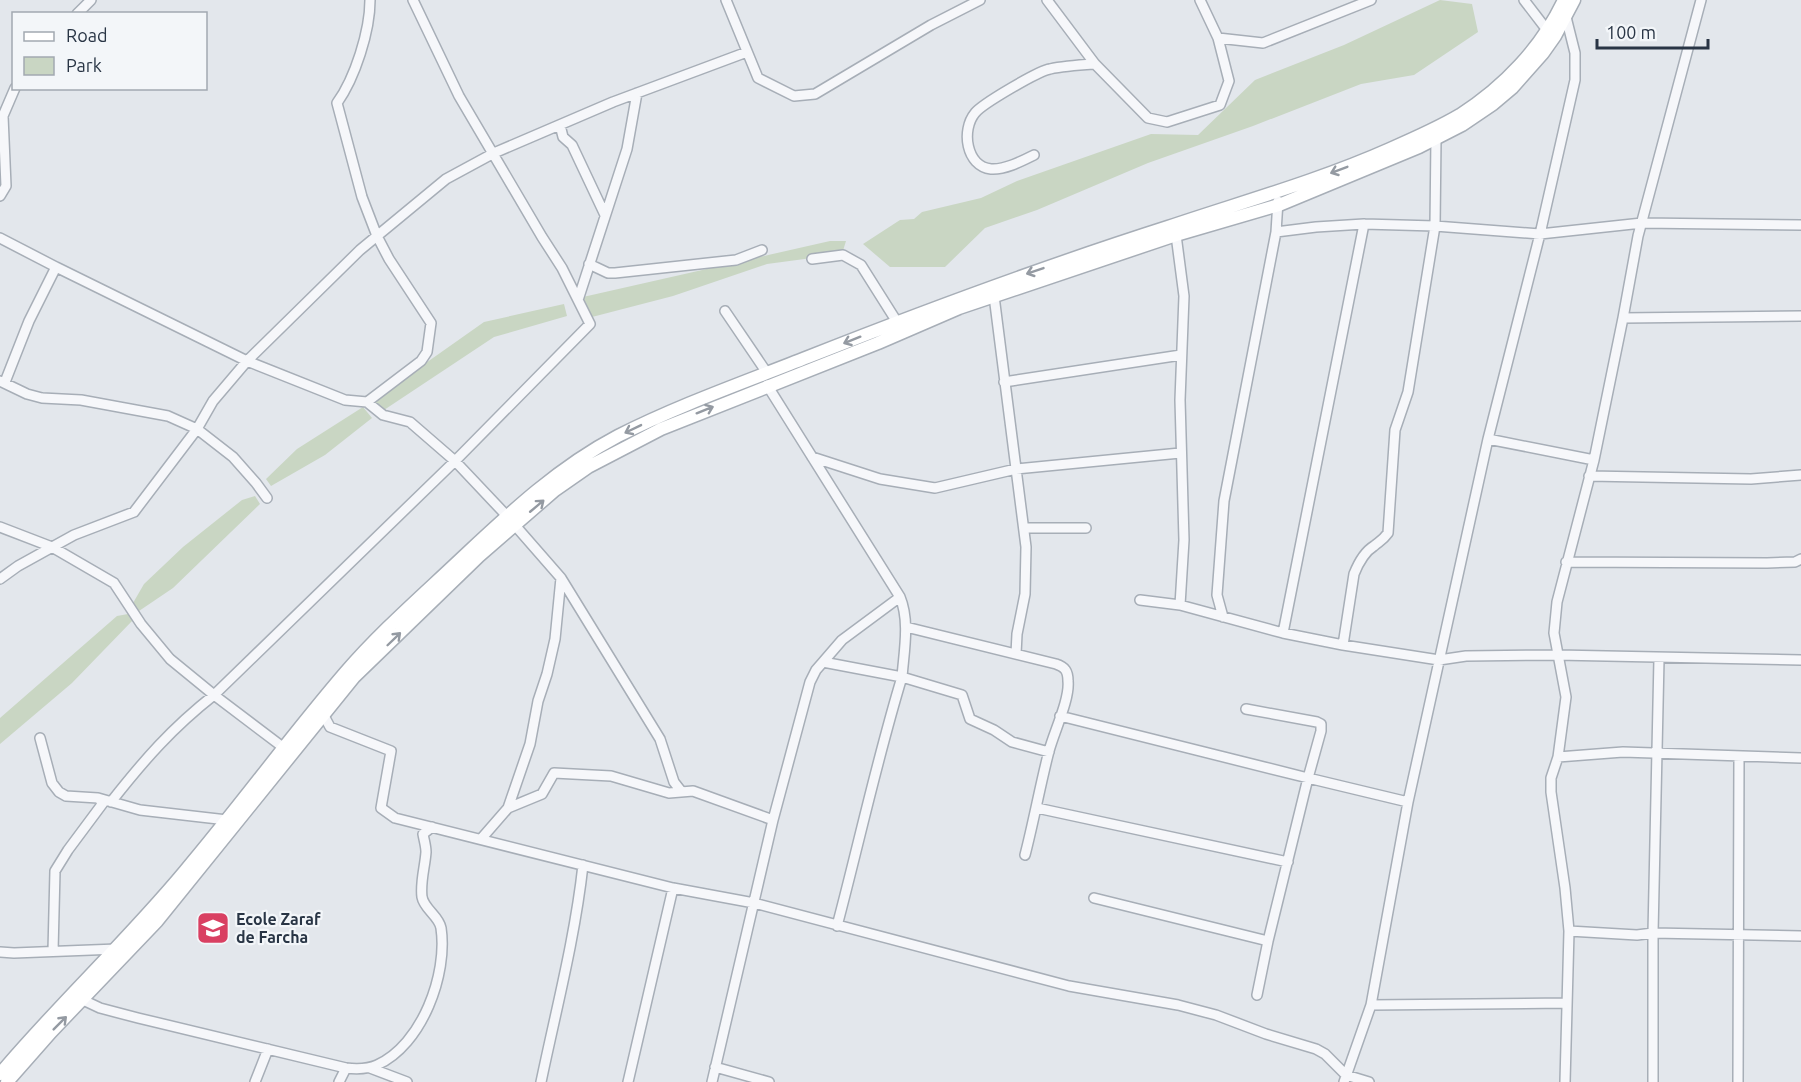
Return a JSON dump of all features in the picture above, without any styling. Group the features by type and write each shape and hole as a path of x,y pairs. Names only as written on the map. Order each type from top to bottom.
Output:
{"street":[{"path":"79,12 91,0"},
{"path":"368,402 421,361 429,346 431,323 389,259 377,236 362,196 338,103 345,92 370,18 370,0"},
{"path":"111,802 140,764 181,721 214,695 455,461 590,324 553,251 542,237 459,96 413,0"},
{"path":"726,0 758,78 795,96 816,94 931,25 980,0"},
{"path":"1047,0 1095,64 1148,118 1167,122 1220,105 1229,81 1218,38 1201,1"},
{"path":"1218,38 1263,43 1371,0"},
{"path":"1524,0 1547,30"},
{"path":"0,1074 43,1025 117,949 153,917 227,820 348,670 507,515 552,478 614,439 672,412 878,343 959,308 1374,167 1436,138 1462,125 1512,88 1543,53 1562,15 1564,0"},
{"path":"7,1082 83,1000 354,677 479,556 555,490 588,467 661,429 767,379 897,322 1171,225 1278,199 1369,158 1457,116 1486,96 1507,79 1574,0"},
{"path":"1565,1082 1569,931 1551,792 1551,778 1558,757 1566,697 1554,633 1557,602 1594,460 1642,223 1701,0"},
{"path":"1345,1078 1371,1005 1408,802 1439,660 1488,439 1540,234 1575,80 1575,53 1562,15"},
{"path":"0,579 18,566 74,535 134,512 197,429 213,401 247,361 377,236 446,179 494,153 560,125 637,93 747,52"},
{"path":"1034,155 1017,164 993,169 977,163 971,157 967,136 975,113 1041,71 1095,64"},
{"path":"0,196 6,186 2,116 14,90"},
{"path":"578,300 627,149 637,93"},
{"path":"560,125 563,137 572,145 605,215"},
{"path":"1343,645 1354,574 1358,564 1388,533 1395,430 1408,393 1435,226 1436,138"},
{"path":"1223,617 1217,596 1224,501 1276,232 1278,199"},
{"path":"1276,232 1316,226 1364,224 1435,226 1540,234 1642,223 1801,225"},
{"path":"1283,633 1364,224"},
{"path":"1176,235 1184,296 1180,453 1184,540 1180,605"},
{"path":"0,238 247,361 345,400 368,402 383,415 410,422 455,461 507,515 561,578 660,739 674,782 681,791"},
{"path":"589,264 608,273 615,273 736,260 762,250"},
{"path":"812,259 843,255 861,265 897,322"},
{"path":"56,267 2,382 27,394 42,398 81,400 168,416 197,429 232,457 267,498"},
{"path":"994,296 1026,547 1025,594 1016,654"},
{"path":"725,311 904,605 906,627 902,677 880,749 837,926"},
{"path":"1623,318 1801,316"},
{"path":"1004,382 1181,355"},
{"path":"1488,439 1594,460"},
{"path":"812,457 880,479 935,488 1016,469 1180,453"},
{"path":"1589,476 1752,479 1801,475"},
{"path":"0,527 52,547 114,583 141,624 170,659 284,748"},
{"path":"1024,528 1086,528"},
{"path":"1566,562 1767,563 1795,562 1801,559"},
{"path":"481,839 508,808 530,744 538,701 555,639 561,578"},
{"path":"712,1082 773,820 810,682 816,669 842,640 900,597"},
{"path":"1140,600 1180,605 1283,633 1439,660 1466,656 1801,660"},
{"path":"906,627 1056,664 1065,669 1069,683 1049,752 1025,855"},
{"path":"1653,1082 1653,933 1659,659"},
{"path":"823,662 902,677 962,695 970,719 994,730 1012,742 1049,752"},
{"path":"1246,709 1321,724 1257,995"},
{"path":"323,714 330,727 392,751 381,808 395,818 673,888 754,903 1069,986 1178,1005 1216,1015 1266,1034 1316,1049 1325,1054 1345,1078 1369,1082"},
{"path":"1060,716 1408,802"},
{"path":"40,738 52,783 59,792 66,796 98,798 140,810 227,820"},
{"path":"1558,757 1623,752 1801,758"},
{"path":"1738,1082 1739,756"},
{"path":"508,808 542,794 555,773 611,776 669,793 693,791 773,820"},
{"path":"54,951 55,871 103,803 98,798"},
{"path":"1037,808 1288,862"},
{"path":"83,1000 100,1008 138,1018 346,1068 376,1066 400,1050 424,1018 436,982 441,959 441,925 422,900 426,851 423,834 432,827"},
{"path":"541,1082 564,981 583,865"},
{"path":"628,1082 673,888"},
{"path":"1094,898 1268,941"},
{"path":"1569,931 1637,935 1653,933 1801,936"},
{"path":"0,952 117,949"},
{"path":"1371,1005 1566,1003"},
{"path":"255,1082 268,1049"},
{"path":"369,1067 407,1082"},
{"path":"715,1067 769,1082"},
{"path":"339,1082 346,1068"}],"green space":[{"path":"1440,0 1472,4 1478,32 1414,75 1361,84 1253,126 1148,163 1037,210 985,228 945,267 890,267 863,244 900,220 914,219 922,212 981,198 1017,181 1151,134 1198,135 1255,80 1344,45"},
{"path":"830,241 846,241 842,254 767,264 673,296 592,317 583,297"},
{"path":"564,304 567,316 494,337 384,410 372,401 484,322"},
{"path":"363,407 372,418 325,455 271,486 266,479 297,449"},
{"path":"255,496 260,504 173,588 139,611 133,603 144,584 183,547 242,500"},
{"path":"128,614 133,620 72,683 0,744 0,718 117,616"}],"place":[{"name":"Ecole Zaraf de Farcha","path":"213,928"}]}
